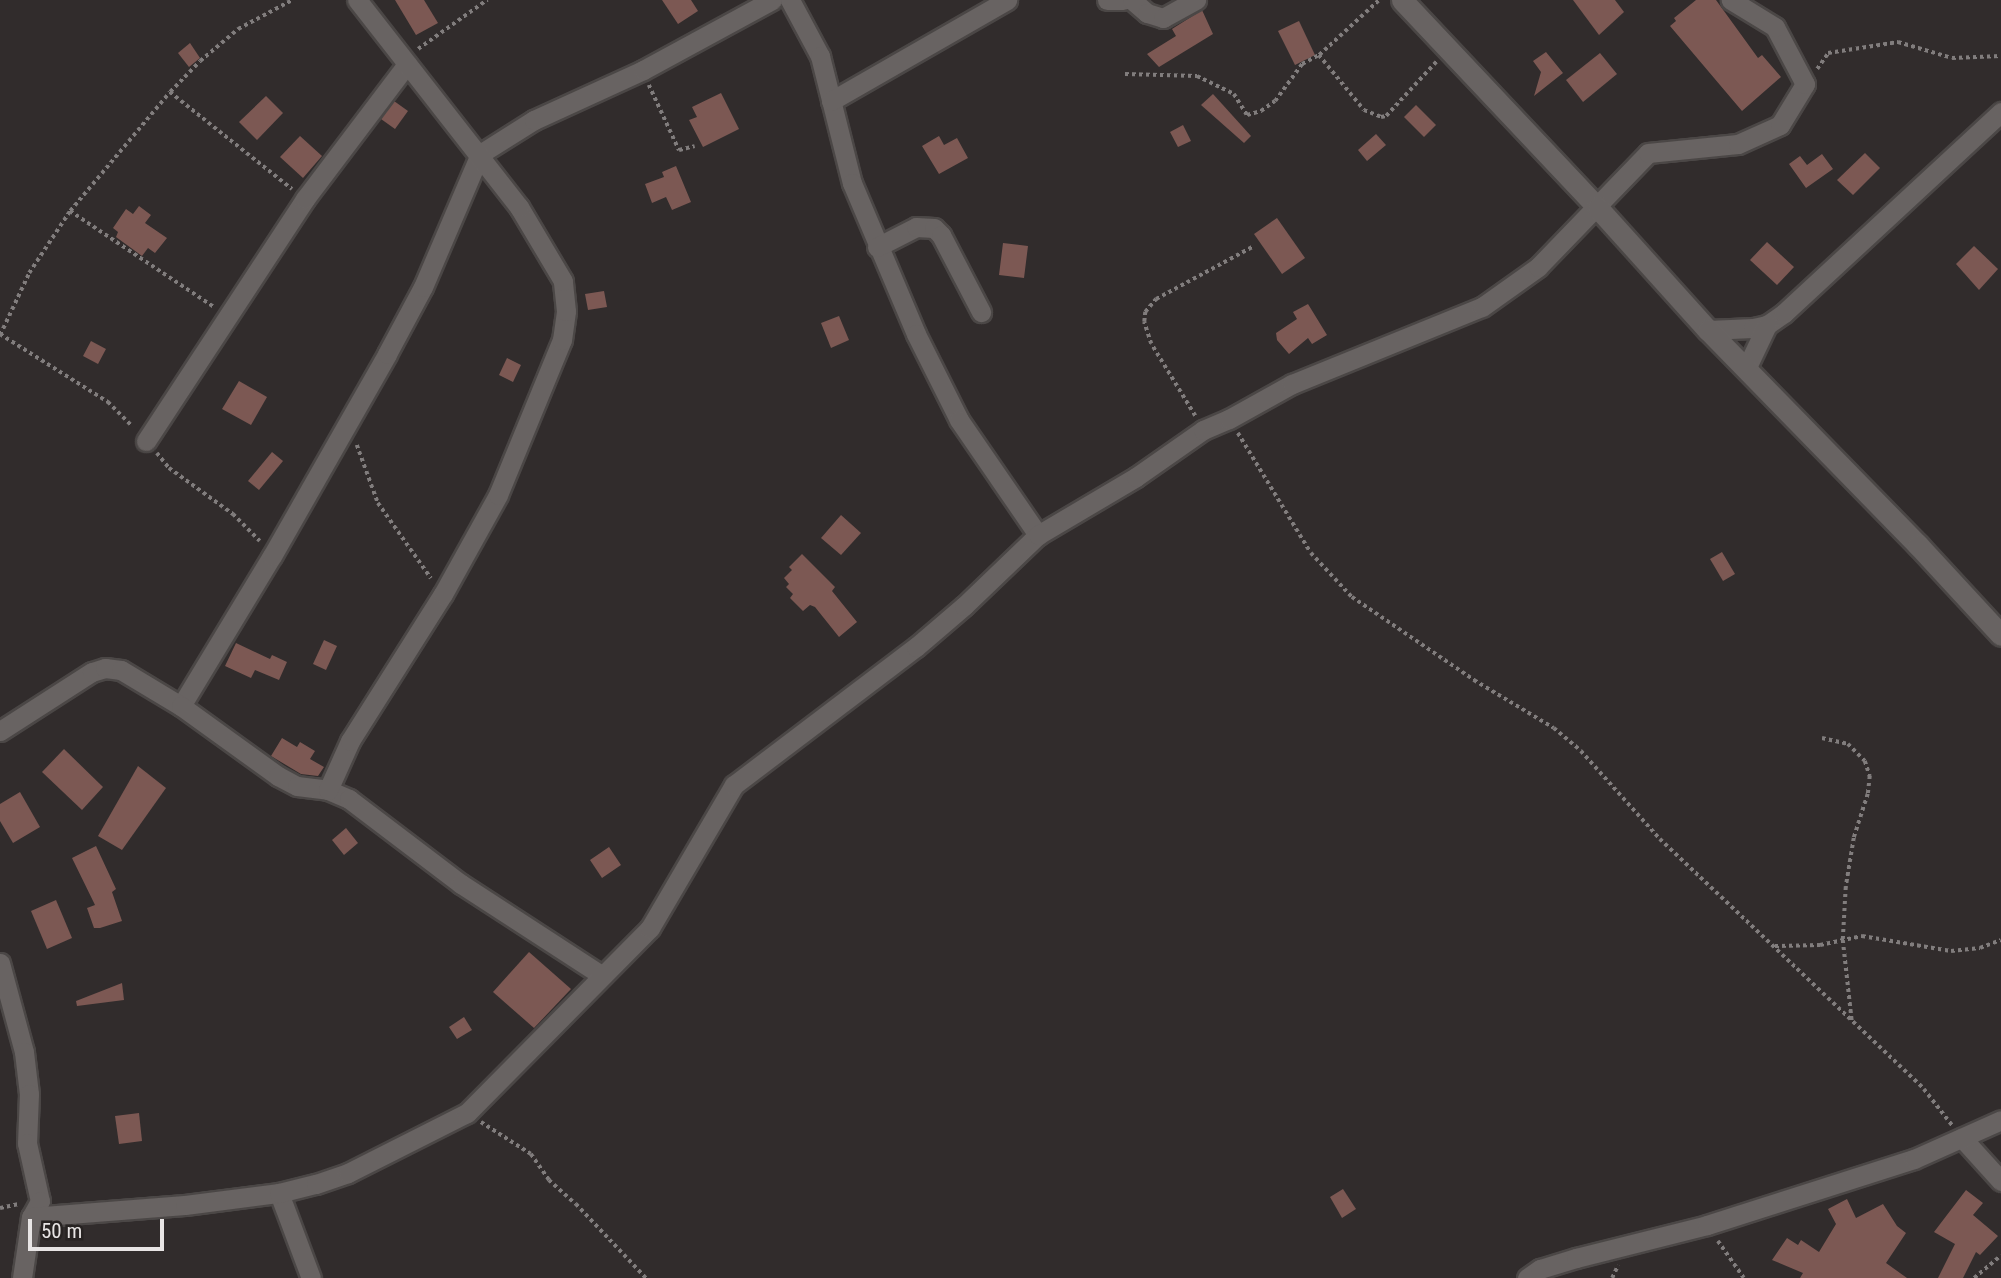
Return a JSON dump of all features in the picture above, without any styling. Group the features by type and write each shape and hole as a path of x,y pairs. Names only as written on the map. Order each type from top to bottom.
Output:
{"street":[{"path":"328,790 350,741 443,594 498,495 562,340 566,311 563,281 544,246 480,154 357,0"},
{"path":"181,706 272,556 424,287 480,154 534,120 643,70 772,0"},
{"path":"790,0 820,56 852,183 877,247 959,420 1038,535"},
{"path":"831,102 1007,0"},
{"path":"1107,0 1123,0"},
{"path":"1132,0 1147,13 1163,18 1196,0"},
{"path":"1402,0 1598,208 1708,330 1918,545 2001,635"},
{"path":"31,1217 186,1205 279,1193 348,1173 467,1113 650,928 734,785 916,647 964,606 1038,535 1136,477 1203,430 1229,419 1292,384 1482,307 1538,267 1598,208 1648,153 1738,144 1780,125 1805,84 1775,27 1731,0"},
{"path":"146,441 305,199 404,62"},
{"path":"1746,369 1767,325 2001,112"},
{"path":"877,247 916,226 934,228 941,235 981,312"},
{"path":"1708,330 1767,325"},
{"path":"0,731 92,672 106,668 121,670 181,706 278,776 297,786 328,790 349,799 461,884 601,975"},
{"path":"0,963 24,1052 29,1094 27,1143 40,1200 31,1217 22,1278"},
{"path":"1527,1278 1540,1269 1706,1225 1914,1158 2001,1120"},
{"path":"1962,1138 2001,1181"},
{"path":"279,1193 311,1278"}],"path":[{"path":"0,335 29,273 70,211 170,92 200,61 238,29 292,0"},
{"path":"404,62 486,0"},
{"path":"1125,74 1197,76 1234,94 1247,116 1261,111 1275,101 1303,64 1319,55 1379,0"},
{"path":"1805,84 1828,53 1898,42 1952,58 2001,56"},
{"path":"1319,55 1364,110 1381,117 1386,116 1448,50"},
{"path":"643,70 674,144 679,150 695,146"},
{"path":"170,92 305,199"},
{"path":"70,211 226,316"},
{"path":"1203,430 1151,344 1144,322 1145,312 1156,299 1252,247"},
{"path":"349,416 364,472 378,503 443,594"},
{"path":"1229,419 1311,553 1352,597 1444,660 1554,728 1581,751 1660,839 1924,1090 1962,1138"},
{"path":"1822,737 1849,744 1865,761 1870,776 1868,794 1854,838 1843,940 1852,1023"},
{"path":"1775,946 1820,945 1862,936 1951,951 1980,948 2001,940"},
{"path":"467,1113 531,1154 549,1180 576,1204 646,1278"},
{"path":"1706,1225 1744,1278"},
{"path":"1974,1278 2001,1255"}],"building":[{"path":"395,0 424,0 438,23 416,35"},
{"path":"662,0 691,0 698,11 678,24"},
{"path":"1573,0 1615,0 1624,12 1599,35"},
{"path":"1696,0 1716,0 1758,58 1762,55 1781,77 1742,111 1670,26 1676,21 1674,18"},
{"path":"1202,10 1213,34 1159,67 1147,54 1176,36 1172,29"},
{"path":"1299,21 1315,55 1295,65 1278,31"},
{"path":"190,43 200,58 189,67 178,53"},
{"path":"1546,52 1563,73 1534,96 1541,72 1533,61"},
{"path":"1600,53 1617,74 1583,102 1566,80"},
{"path":"721,93 739,129 703,147 689,120 697,117 692,107"},
{"path":"1213,94 1251,136 1244,143 1201,105"},
{"path":"266,96 283,113 257,140 239,122"},
{"path":"394,101 408,111 395,129 381,119"},
{"path":"1416,105 1436,125 1424,137 1404,117"},
{"path":"1183,125 1191,141 1178,147 1170,132"},
{"path":"1376,134 1386,145 1367,161 1358,150"},
{"path":"300,136 322,156 303,178 280,157"},
{"path":"939,136 944,145 957,138 968,158 939,174 922,146"},
{"path":"1865,153 1880,168 1853,195 1837,180"},
{"path":"1822,154 1833,169 1806,188 1789,164 1800,156 1807,165"},
{"path":"676,166 691,202 672,210 666,197 652,203 645,184 664,177 662,172"},
{"path":"139,206 151,215 145,223 167,238 155,253 148,248 142,256 116,237 118,232 113,228 126,209 133,214"},
{"path":"1277,218 1305,258 1282,274 1254,234"},
{"path":"1767,242 1794,267 1777,285 1750,260"},
{"path":"1003,243 1028,246 1024,278 999,275"},
{"path":"1974,246 1998,269 1979,290 1956,264"},
{"path":"604,291 607,307 588,310 585,294"},
{"path":"1308,304 1327,335 1312,344 1308,338 1289,354 1277,340 1276,333 1297,319 1293,312"},
{"path":"839,316 849,340 831,348 821,323"},
{"path":"91,341 106,349 98,364 83,356"},
{"path":"507,358 521,365 513,382 499,375"},
{"path":"239,381 267,397 251,425 222,409"},
{"path":"272,452 283,461 259,490 248,481"},
{"path":"841,515 861,533 841,555 821,538"},
{"path":"1722,552 1735,574 1723,581 1710,559"},
{"path":"802,554 835,587 832,591 857,622 839,637 815,607 810,605 803,611 790,598 793,594 786,587 789,584 784,578 792,570 789,567"},
{"path":"324,640 337,646 326,670 313,664"},
{"path":"236,643 270,659 272,655 287,662 279,680 255,670 251,678 225,666"},
{"path":"282,738 297,747 300,742 315,751 310,759 324,767 318,776 301,774 271,756"},
{"path":"64,749 103,787 82,810 42,772"},
{"path":"138,766 166,788 122,850 98,836"},
{"path":"20,792 40,827 13,843 0,821 0,804"},
{"path":"346,828 358,843 344,855 332,840"},
{"path":"96,846 116,889 112,892 122,921 100,928 94,928 87,908 95,905 72,858"},
{"path":"609,847 621,865 602,878 590,860"},
{"path":"56,900 72,938 47,949 31,911"},
{"path":"529,952 571,989 534,1028 493,992"},
{"path":"122,983 124,1000 77,1006 76,1001"},
{"path":"464,1017 472,1030 457,1039 449,1027"},
{"path":"139,1113 142,1141 119,1144 115,1116"},
{"path":"1343,1189 1356,1209 1342,1218 1330,1197"},
{"path":"1966,1190 1983,1203 1973,1215 1998,1236 1980,1255 1976,1252 1963,1278 1938,1278 1955,1244 1934,1232"},
{"path":"1847,1199 1856,1218 1883,1204 1897,1226 1906,1233 1886,1263 1907,1278 1800,1278 1803,1273 1772,1260 1787,1238 1798,1245 1801,1240 1819,1252 1836,1224 1828,1209"}]}
